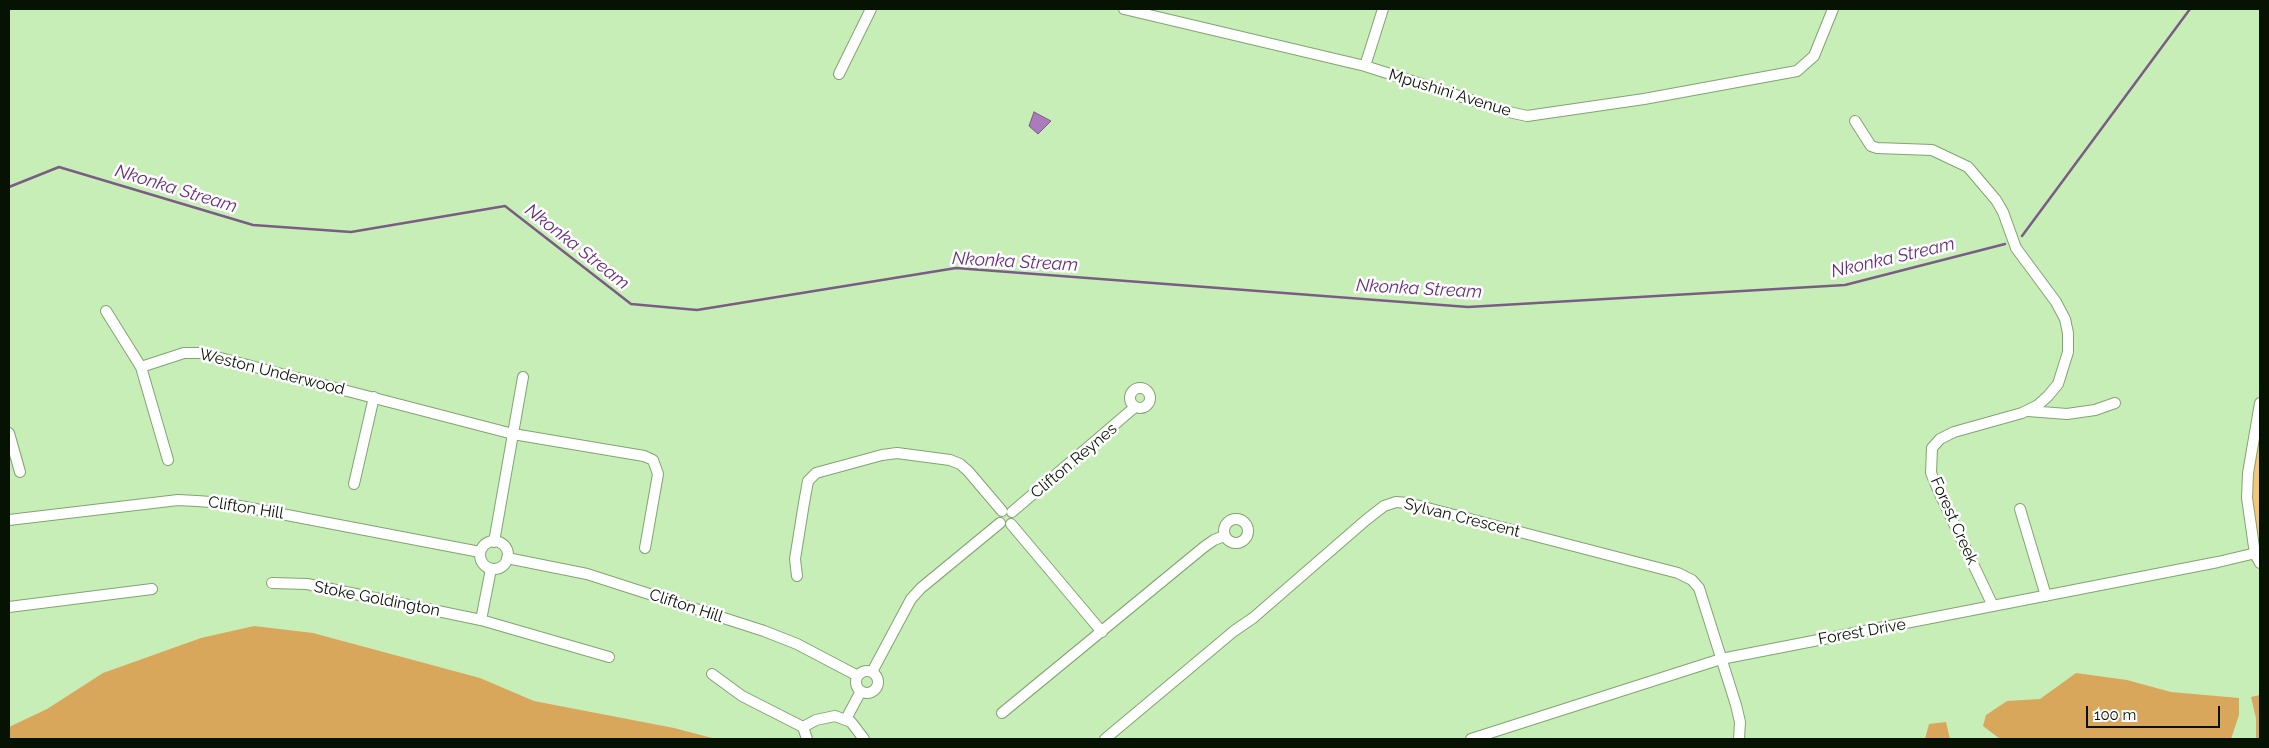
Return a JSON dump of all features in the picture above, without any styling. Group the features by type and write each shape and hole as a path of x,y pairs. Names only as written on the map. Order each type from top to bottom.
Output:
{"street":[{"path":"840,74 871,9"},
{"name":"Mpushini Avenue","path":"1124,9 1365,66 1527,116 1797,71 1814,56 1833,9"},
{"path":"1365,66 1383,9"},
{"name":"Forest Creek","path":"1855,121 1871,146 1878,148 1932,150 1968,167 1982,181 2004,212 2016,248 2056,302 2068,333 2068,352 2058,384 2038,405 2026,411 1954,432 1940,439 1932,448 1932,473 1939,492 1993,606"},
{"path":"106,311 141,367 168,460"},
{"name":"Weston Underwood","path":"141,367 192,352 513,434 644,456 653,460 658,474 645,548"},
{"path":"494,542 524,377"},
{"path":"354,484 374,397"},
{"path":"2026,411 2066,414 2095,410 2115,403"},
{"path":"2259,556 2248,498 2248,481 2260,403"},
{"name":"Clifton Reynes","path":"1007,512 1125,418 1135,407"},
{"path":"9,433 20,472"},
{"path":"797,576 796,559 808,481 816,473 882,455 898,453 950,460 968,471 1014,517 1011,524"},
{"name":"Clifton Hill","path":"9,520 178,500 197,500 480,552"},
{"name":"Sylvan Crescent","path":"1105,739 1234,631 1253,618 1366,520 1384,506 1396,502 1408,503 1678,573 1692,580 1699,588 1740,722 1739,739"},
{"path":"2020,509 2046,596"},
{"path":"1007,512 998,518 1004,526 1011,524"},
{"path":"872,672 911,599 1000,523"},
{"path":"1011,524 1102,632"},
{"path":"1002,713 1204,547 1224,536"},
{"path":"494,542 506,549 507,558 503,566 491,569 481,561 480,552 486,544 494,542"},
{"name":"Forest Drive","path":"1471,739 1721,659 2259,556"},
{"name":"Clifton Hill","path":"507,558 587,574 764,632 797,644 858,676"},
{"path":"480,620 491,569"},
{"name":"Stoke Goldington","path":"272,583 307,584 480,620 609,657"},
{"path":"9,606 152,589"},
{"path":"861,691 856,683 858,676 863,672 872,672"},
{"path":"861,691 869,692 877,686 877,679 872,672"},
{"path":"712,674 742,696 803,727 807,739"},
{"path":"846,719 861,691"},
{"path":"803,727 826,717 846,719 859,730 864,739"}],"shaded area":[{"path":"1034,112 1051,121 1038,134 1029,126"},
{"path":"2260,417 2260,554 2247,486"},
{"path":"254,626 313,633 480,678 534,701 674,728 716,739 9,739 9,727 47,709 103,673 201,638"},
{"path":"2076,673 2127,680 2171,692 2239,698 2239,715 2231,739 2000,739 1983,726 1986,715 2007,701 2040,699"},
{"path":"2260,695 2260,739 2256,739 2256,718 2251,697"},
{"path":"1946,722 1950,739 1925,739 1929,724"}],"waterway":[{"name":"Nkonka Stream","path":"2022,236 2190,9"},
{"name":"Nkonka Stream","path":"9,187 59,167 253,225 351,232 505,206 631,304 697,310 956,268 1468,307 1845,285 2005,244"}]}
